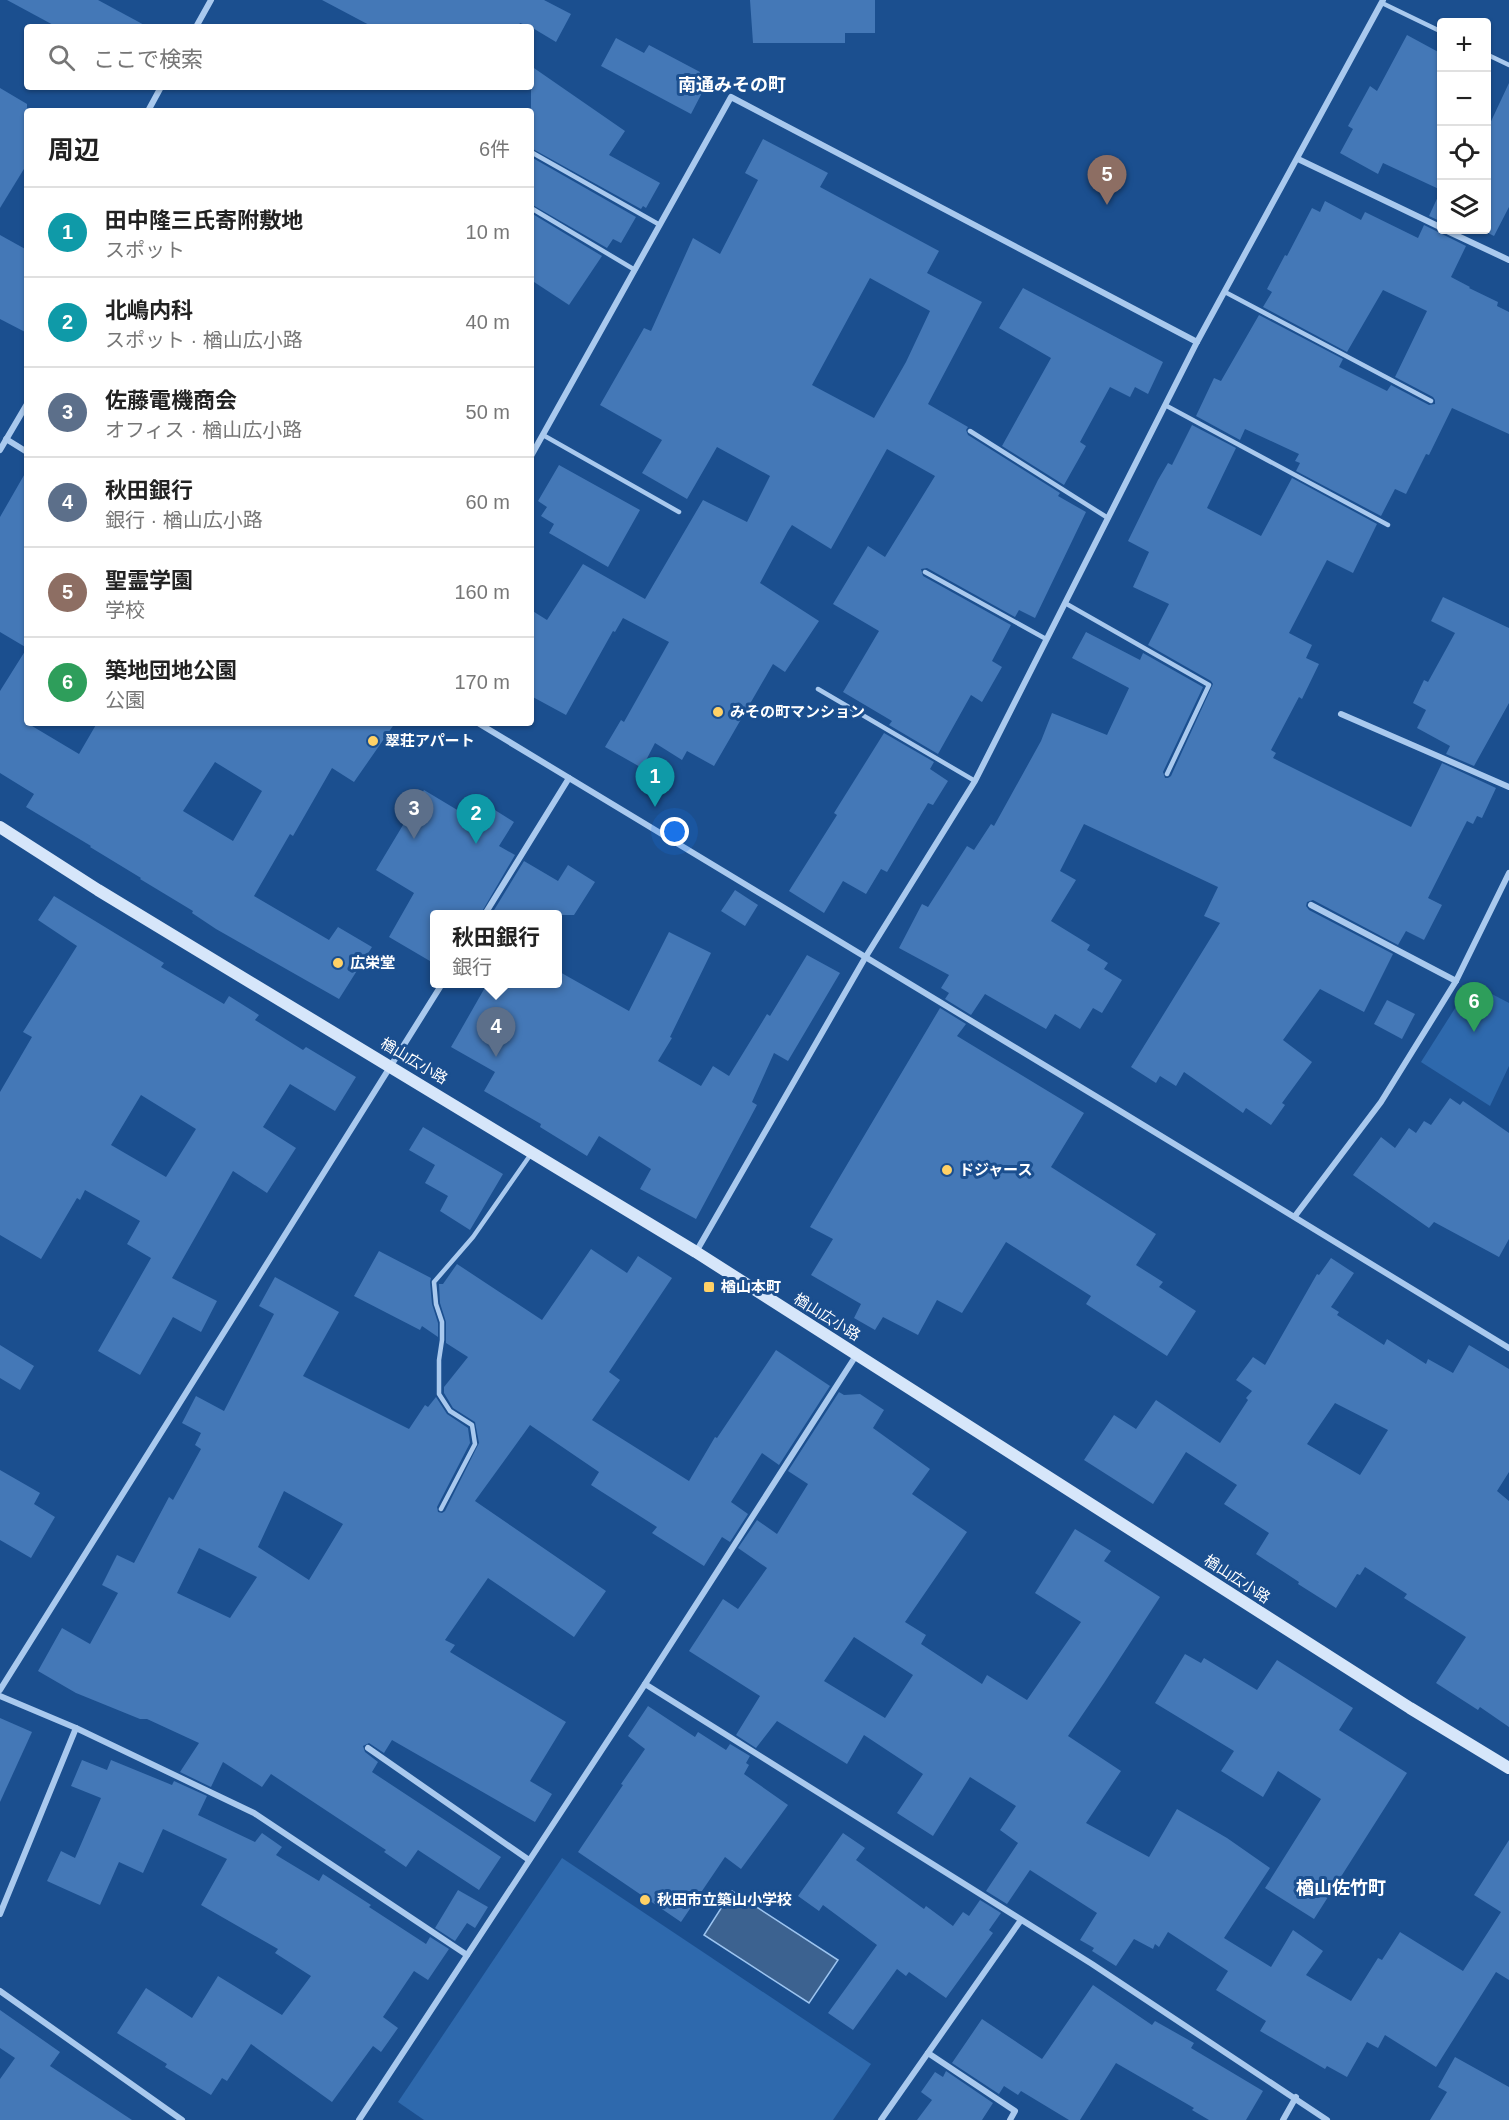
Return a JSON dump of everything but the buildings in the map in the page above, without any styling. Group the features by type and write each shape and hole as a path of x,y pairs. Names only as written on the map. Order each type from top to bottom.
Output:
{"street":[{"path":"197,24 211,0"},
{"path":"696,1252 865,958 975,781 1197,342 1382,1"},
{"path":"149,108 159,90"},
{"path":"534,451 731,97 1197,342"},
{"path":"1298,159 1437,226"},
{"path":"1454,234 1509,260"},
{"path":"0,450 24,409"},
{"path":"6,439 24,450"},
{"path":"1341,714 1509,787"},
{"path":"483,726 1295,1216 1509,1348"},
{"path":"488,910 569,778"},
{"name":"楢山広小路","path":"0,827 98,890 392,1065 696,1252 1390,1695 1509,1768"},
{"path":"1295,1216 1381,1102 1456,981 1509,873"},
{"path":"1311,905 1456,981"},
{"path":"0,1690 440,988"},
{"path":"359,2120 858,1354"},
{"path":"645,1684 1021,1920 1296,2097 1327,2120"},
{"path":"0,1696 76,1728 254,1813 466,1955"},
{"path":"0,1914 76,1728"},
{"path":"368,1748 529,1860"},
{"path":"881,2120 1021,1920"},
{"path":"0,1991 182,2120"},
{"path":"928,2053 1015,2111 1010,2120"},
{"path":"1283,2120 1296,2097"}],"lane":[{"path":"1382,1 1437,29"},
{"path":"1491,56 1509,64"},
{"path":"534,154 660,225"},
{"path":"534,210 635,270"},
{"path":"1225,292 1431,401"},
{"path":"1165,405 1388,525"},
{"path":"970,431 1108,518"},
{"path":"543,435 679,512"},
{"path":"925,572 1046,639"},
{"path":"1065,603 1209,686 1167,774"},
{"path":"818,689 975,781"},
{"path":"441,1509 475,1444 472,1425 450,1411 439,1394 442,1322 436,1304 434,1282 473,1237 532,1151"}],"shaded area":[{"path":"1471,983 1509,1003 1509,1066 1490,1106 1421,1062"},
{"name":"秋田市立築山小学校","path":"562,1858 871,2064 833,2120 424,2120 398,2102"},
{"path":"732,1891 838,1960 809,2003 704,1935"}],"place":[{"name":"聖霊学園","path":"1107,205"},
{"name":"みその町マンション","path":"718,712"},
{"name":"翠荘アパート","path":"373,741"},
{"name":"田中隆三氏寄附敷地","path":"655,807"},
{"name":"佐藤電機商会","path":"414,839"},
{"name":"北嶋内科","path":"476,844"},
{"name":"広栄堂","path":"338,963"},
{"name":"築地団地公園","path":"1474,1032"},
{"name":"秋田銀行","path":"496,1057"},
{"name":"ドジャース","path":"947,1170"},
{"name":"楢山本町","path":"709,1287"},
{"name":"秋田市立築山小学校","path":"645,1900"}],"district":[{"name":"南通みその町","path":"732,85"},
{"name":"楢山佐竹町","path":"1341,1888"}]}
